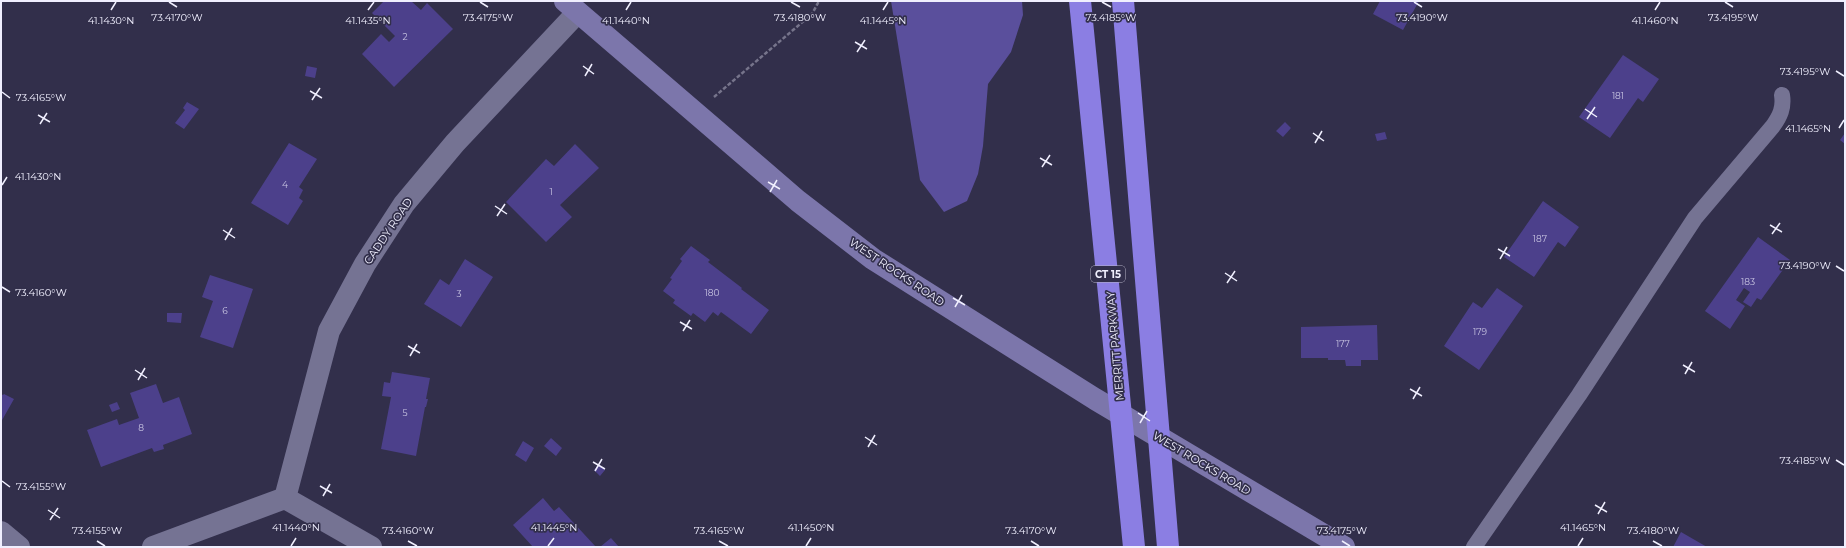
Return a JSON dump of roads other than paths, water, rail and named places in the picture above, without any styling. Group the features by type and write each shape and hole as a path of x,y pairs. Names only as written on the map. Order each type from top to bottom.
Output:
{"highway":[{"name":"MERRITT PARKWAY","path":"1080,1 1134,547"},
{"path":"1123,1 1168,547"}],"main road":[{"name":"WEST ROCKS ROAD","path":"571,7 798,201 873,259 1095,399 1344,547"}],"street":[{"name":"CADDY ROAD","path":"285,498 329,331 365,264 404,204 571,7"},
{"path":"153,547 285,498 371,547"},
{"path":"1,532 19,547"}],"lane":[{"path":"1474,547 1579,395 1695,218 1774,126 1784,105 1782,95"}]}
